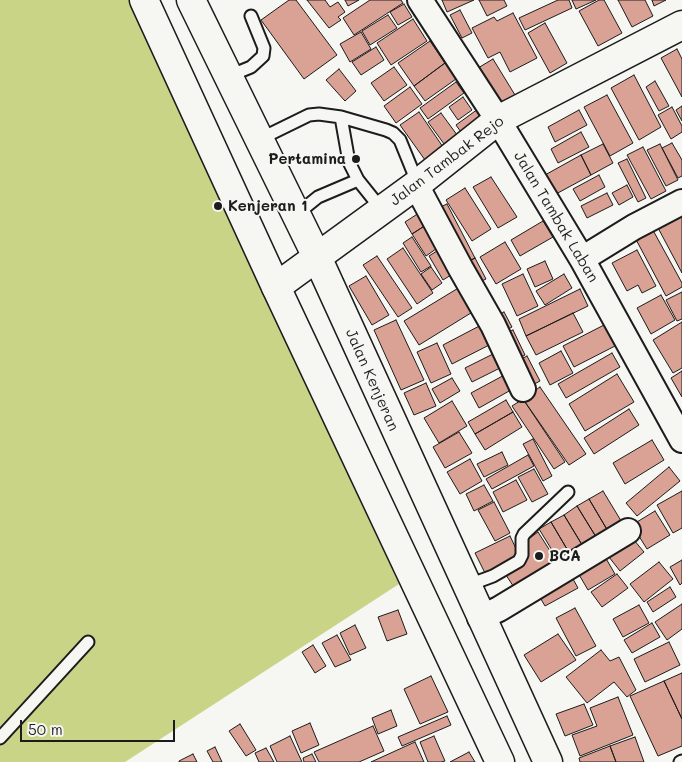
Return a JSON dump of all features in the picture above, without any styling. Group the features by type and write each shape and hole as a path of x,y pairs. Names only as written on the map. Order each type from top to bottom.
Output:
{"main road":[{"path":"144,0 276,287 500,762"},
{"name":"Jalan Kenjeran","path":"191,0 316,257 480,618 548,762"},
{"name":"Jalan Tambak Rejo","path":"276,287 416,185 498,120 682,25"}],"street":[{"name":"Jalan Tambak Laban","path":"420,0 498,120 582,259 682,440"},
{"path":"416,185 461,270 493,325 523,388"},
{"path":"582,259 682,202"},
{"path":"480,618 499,609 628,531"}],"lane":[{"path":"229,76 251,66 263,56 264,48 251,16"},
{"path":"258,140 309,115 319,114 342,117 393,132 400,140 413,172 416,185"},
{"path":"342,117 348,162 358,180 382,210"},
{"path":"295,215 318,197 358,180"},
{"path":"466,586 493,576 519,561 522,556 522,538 524,534 568,492"},
{"path":"0,738 88,642"}],"green space":[{"path":"0,0 129,0 399,584 125,762 0,762"}],"building":[{"path":"289,0 296,0 337,55 304,79 261,20"},
{"path":"307,0 325,0 330,7 338,2 345,12 338,17 341,20 329,28"},
{"path":"345,0 359,0 348,6"},
{"path":"370,0 401,0 403,3 354,35 343,18"},
{"path":"442,0 474,0 447,12"},
{"path":"479,0 504,0 507,6 487,16"},
{"path":"558,0 569,0 572,8 525,30 519,18"},
{"path":"572,0 596,0 576,9"},
{"path":"599,0 604,0 622,33 598,46 579,11"},
{"path":"618,0 645,0 653,16 632,27"},
{"path":"652,0 666,0 654,6"},
{"path":"404,4 412,17 398,25 390,12"},
{"path":"460,10 472,33 462,38 450,15"},
{"path":"513,13 537,58 510,72 500,52 488,58 472,28 494,17 497,21"},
{"path":"388,15 397,28 370,45 362,31"},
{"path":"413,19 427,41 391,65 377,43"},
{"path":"545,23 567,63 550,73 528,33"},
{"path":"361,32 371,49 350,62 340,44"},
{"path":"430,41 445,63 414,86 398,63"},
{"path":"376,47 384,60 361,75 352,62"},
{"path":"677,49 682,59 682,97 661,58"},
{"path":"493,59 515,95 499,104 478,68"},
{"path":"445,63 456,79 425,101 414,86"},
{"path":"394,67 407,85 384,101 371,83"},
{"path":"339,69 356,91 345,101 326,80"},
{"path":"634,75 661,127 639,140 611,88"},
{"path":"655,81 669,106 659,111 646,87"},
{"path":"456,82 464,93 428,119 420,108"},
{"path":"410,87 422,104 396,123 384,106"},
{"path":"607,95 633,143 610,156 584,107"},
{"path":"463,97 472,110 458,120 449,107"},
{"path":"682,106 682,121 676,110"},
{"path":"672,107 682,126 682,132 671,139 658,115"},
{"path":"478,109 485,119 463,135 456,125"},
{"path":"579,110 587,125 555,142 548,127"},
{"path":"419,112 443,147 425,160 400,125"},
{"path":"441,113 460,139 447,148 428,122"},
{"path":"581,132 589,147 558,163 551,149"},
{"path":"672,143 682,160 682,176 678,178 662,148"},
{"path":"603,144 613,163 591,175 581,155"},
{"path":"660,144 678,180 666,186 647,150"},
{"path":"643,147 666,191 651,199 627,155"},
{"path":"581,155 591,175 556,194 545,175"},
{"path":"627,159 646,198 638,202 618,163"},
{"path":"599,175 605,187 580,201 573,189"},
{"path":"491,177 517,217 498,228 473,187"},
{"path":"627,185 633,197 619,205 612,193"},
{"path":"465,188 491,229 472,241 446,200"},
{"path":"607,193 613,205 587,218 581,206"},
{"path":"447,204 475,258 462,265 434,210"},
{"path":"422,211 429,223 412,234 405,222"},
{"path":"682,212 682,273 657,226"},
{"path":"543,221 553,237 520,256 511,240"},
{"path":"429,223 443,244 426,256 412,234"},
{"path":"649,223 682,283 682,287 666,296 632,232"},
{"path":"412,237 431,266 421,272 403,243"},
{"path":"505,242 521,269 496,284 480,257"},
{"path":"445,246 459,270 443,280 429,256"},
{"path":"403,248 433,293 417,304 387,259"},
{"path":"637,250 656,286 642,293 638,285 627,291 612,263"},
{"path":"377,256 412,308 398,317 363,265"},
{"path":"475,258 486,279 473,285 462,265"},
{"path":"545,261 553,279 535,287 527,269"},
{"path":"431,267 442,283 432,290 421,274"},
{"path":"523,274 538,306 517,316 502,284"},
{"path":"564,274 572,288 545,305 536,291"},
{"path":"366,276 389,315 372,325 349,286"},
{"path":"465,284 479,308 419,345 404,321"},
{"path":"580,289 588,306 526,336 519,319"},
{"path":"682,292 682,319 677,321 666,300"},
{"path":"661,295 675,320 651,334 637,308"},
{"path":"504,312 512,327 501,333 492,318"},
{"path":"573,313 583,332 536,355 526,336"},
{"path":"396,320 424,380 401,390 374,330"},
{"path":"682,322 682,368 673,373 653,340"},
{"path":"485,323 495,342 452,364 443,345"},
{"path":"604,325 615,346 574,367 563,346"},
{"path":"513,330 525,355 513,361 501,336"},
{"path":"437,343 451,374 431,383 417,352"},
{"path":"499,351 506,365 472,382 465,368"},
{"path":"561,351 573,373 550,385 539,363"},
{"path":"612,353 620,367 566,398 558,384"},
{"path":"527,356 540,381 527,388 514,363"},
{"path":"682,371 682,397 671,378"},
{"path":"510,372 518,386 479,408 471,393"},
{"path":"617,374 634,402 585,431 569,404"},
{"path":"452,378 460,391 440,403 432,389"},
{"path":"426,383 436,406 414,415 404,393"},
{"path":"540,387 586,454 569,465 523,399"},
{"path":"523,399 565,462 554,469 512,406"},
{"path":"506,400 513,412 475,434 468,422"},
{"path":"452,401 467,426 439,443 424,418"},
{"path":"629,409 639,425 594,454 584,438"},
{"path":"513,412 522,427 485,450 475,434"},
{"path":"459,432 472,453 445,468 433,447"},
{"path":"533,439 552,476 543,481 523,444"},
{"path":"652,440 664,460 625,484 613,463"},
{"path":"502,452 508,465 484,477 477,464"},
{"path":"528,455 534,466 492,489 486,479"},
{"path":"470,459 482,481 460,494 447,472"},
{"path":"669,467 680,481 637,516 626,503"},
{"path":"534,469 548,494 532,502 518,477"},
{"path":"516,480 527,500 503,512 493,492"},
{"path":"484,485 493,501 474,511 466,494"},
{"path":"603,491 626,529 612,538 589,499"},
{"path":"682,491 682,528 673,533 657,505"},
{"path":"589,499 612,538 601,545 577,506"},
{"path":"494,502 510,533 495,541 478,510"},
{"path":"577,506 601,545 587,553 564,515"},
{"path":"655,511 670,535 647,549 632,525"},
{"path":"564,515 587,553 574,561 551,522"},
{"path":"551,522 574,561 563,568 539,529"},
{"name":"BCA","path":"538,532 561,568 519,595 506,575 525,563 527,540"},
{"path":"628,533 644,552 620,571 605,552"},
{"path":"510,536 520,557 485,573 475,553"},
{"path":"601,550 615,574 588,590 574,566"},
{"path":"682,560 682,583 680,585 670,567"},
{"path":"659,562 673,579 644,602 630,584"},
{"path":"568,570 578,588 545,606 535,589"},
{"path":"617,574 628,588 602,607 591,592"},
{"path":"670,587 676,597 653,612 647,602"},
{"path":"682,604 682,629 667,640 655,622"},
{"path":"639,605 649,623 623,637 613,619"},
{"path":"575,608 596,646 576,656 556,618"},
{"path":"398,610 407,634 387,641 378,617"},
{"path":"652,623 660,637 632,653 624,640"},
{"path":"355,625 366,648 350,655 340,633"},
{"path":"558,634 576,660 541,682 524,655"},
{"path":"337,635 351,660 335,667 322,643"},
{"path":"669,642 680,665 645,682 634,659"},
{"path":"313,645 326,666 315,673 302,652"},
{"path":"601,650 610,661 619,657 636,690 627,697 614,682 587,703 566,677"},
{"path":"682,673 682,719 664,681"},
{"path":"431,676 448,712 420,724 404,689"},
{"path":"664,681 682,719 682,746 658,756 630,696"},
{"path":"618,697 633,735 580,756 572,735 597,726 590,708"},
{"path":"584,704 593,725 565,736 556,714"},
{"path":"391,710 397,726 378,734 372,718"},
{"path":"447,716 451,725 402,746 398,737"},
{"path":"310,723 319,745 301,753 292,731"},
{"path":"240,724 256,750 246,756 229,731"},
{"path":"373,726 384,751 359,762 319,762 314,752"},
{"path":"290,736 302,762 277,762 270,746"},
{"path":"434,736 445,761 428,762 420,742"},
{"path":"635,737 644,762 616,762 610,746"},
{"path":"415,742 424,762 371,762"},
{"path":"610,746 616,762 580,762 579,758"},
{"path":"215,747 222,762 213,762 207,751"},
{"path":"266,748 274,762 259,762 255,753"},
{"path":"469,752 475,762 450,762"},
{"path":"193,754 197,762 179,762 179,761"},
{"path":"312,754 316,762 304,762 303,758"}],"place":[{"name":"Pertamina","path":"356,159"},
{"name":"Kenjeran 1","path":"218,206"},
{"name":"BCA","path":"539,556"}]}
